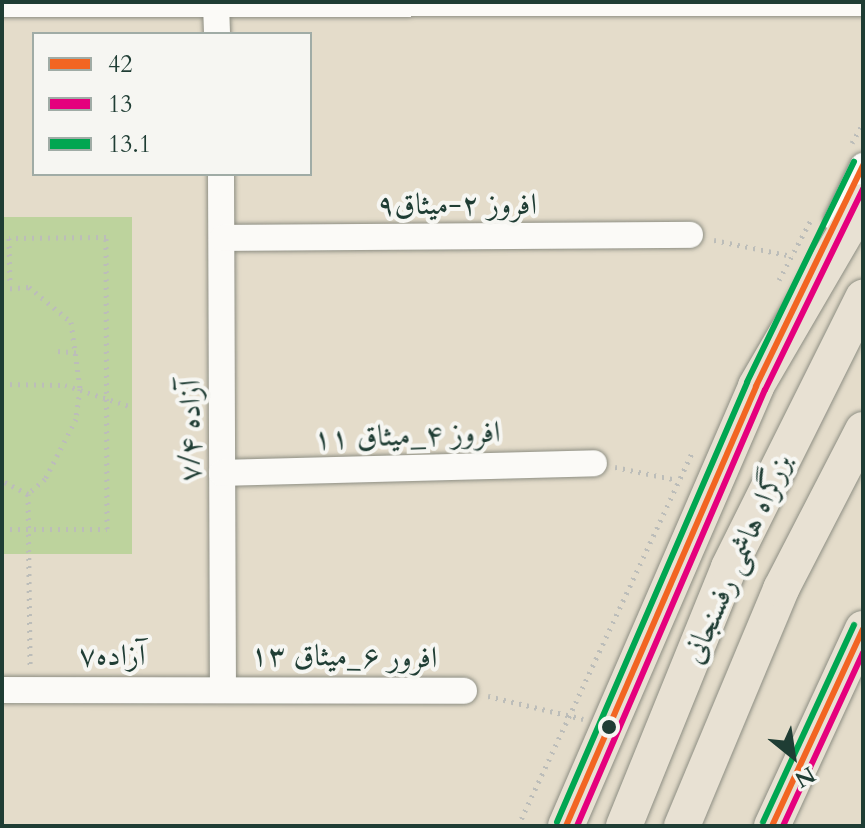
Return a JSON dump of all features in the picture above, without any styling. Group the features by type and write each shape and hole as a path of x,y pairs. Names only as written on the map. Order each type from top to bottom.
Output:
{"highway":[{"name":"بزرگراه هاشمی رفسنجانی","path":"566,826 756,386 863,202"},
{"name":"بزرگراه هاشمی رفسنجانی","path":"624,826 729,567 863,298"},
{"name":"بزرگراه هاشمی رفسنجانی","path":"682,826 781,589 863,430"},
{"path":"772,826 863,629"}],"street":[{"path":"2,4 863,3"},
{"path":"216,4 217,32"},
{"path":"756,386 863,166"},
{"name":"آزاده ۷/۴","path":"221,176 223,688"},
{"name":"افروز ۲-میثاق۹","path":"223,238 690,235"},
{"name":"افروز ۴_میثاق ۱۱","path":"222,473 594,463"},
{"name":"آزاده۷","path":"2,690 223,688"},
{"name":"افرور ۶_میثاق ۱۳","path":"223,688 464,691"}],"path":[{"path":"2,235 9,238 106,237 107,398 107,529 2,529"},
{"path":"690,235 792,256"},
{"path":"9,238 10,284"},
{"path":"2,258 10,258"},
{"path":"2,289 10,284"},
{"path":"10,284 58,306 79,353 80,389 76,419 45,479 28,494 30,689"},
{"path":"58,351 79,353"},
{"path":"2,384 80,389 132,407"},
{"path":"594,463 677,480"},
{"path":"2,481 28,494"},
{"path":"464,691 607,726"}],"green space":[{"path":"2,217 132,217 132,554 2,554"}],"transit line":[{"name":"13.1","path":"557,822 747,382 854,162"},
{"name":"42","path":"566,826 756,386 863,166"},
{"name":"13","path":"577,826 765,390 863,189"},
{"name":"13.1","path":"763,822 854,625"},
{"name":"42","path":"772,826 863,629"},
{"name":"13","path":"783,826 863,653"}]}
